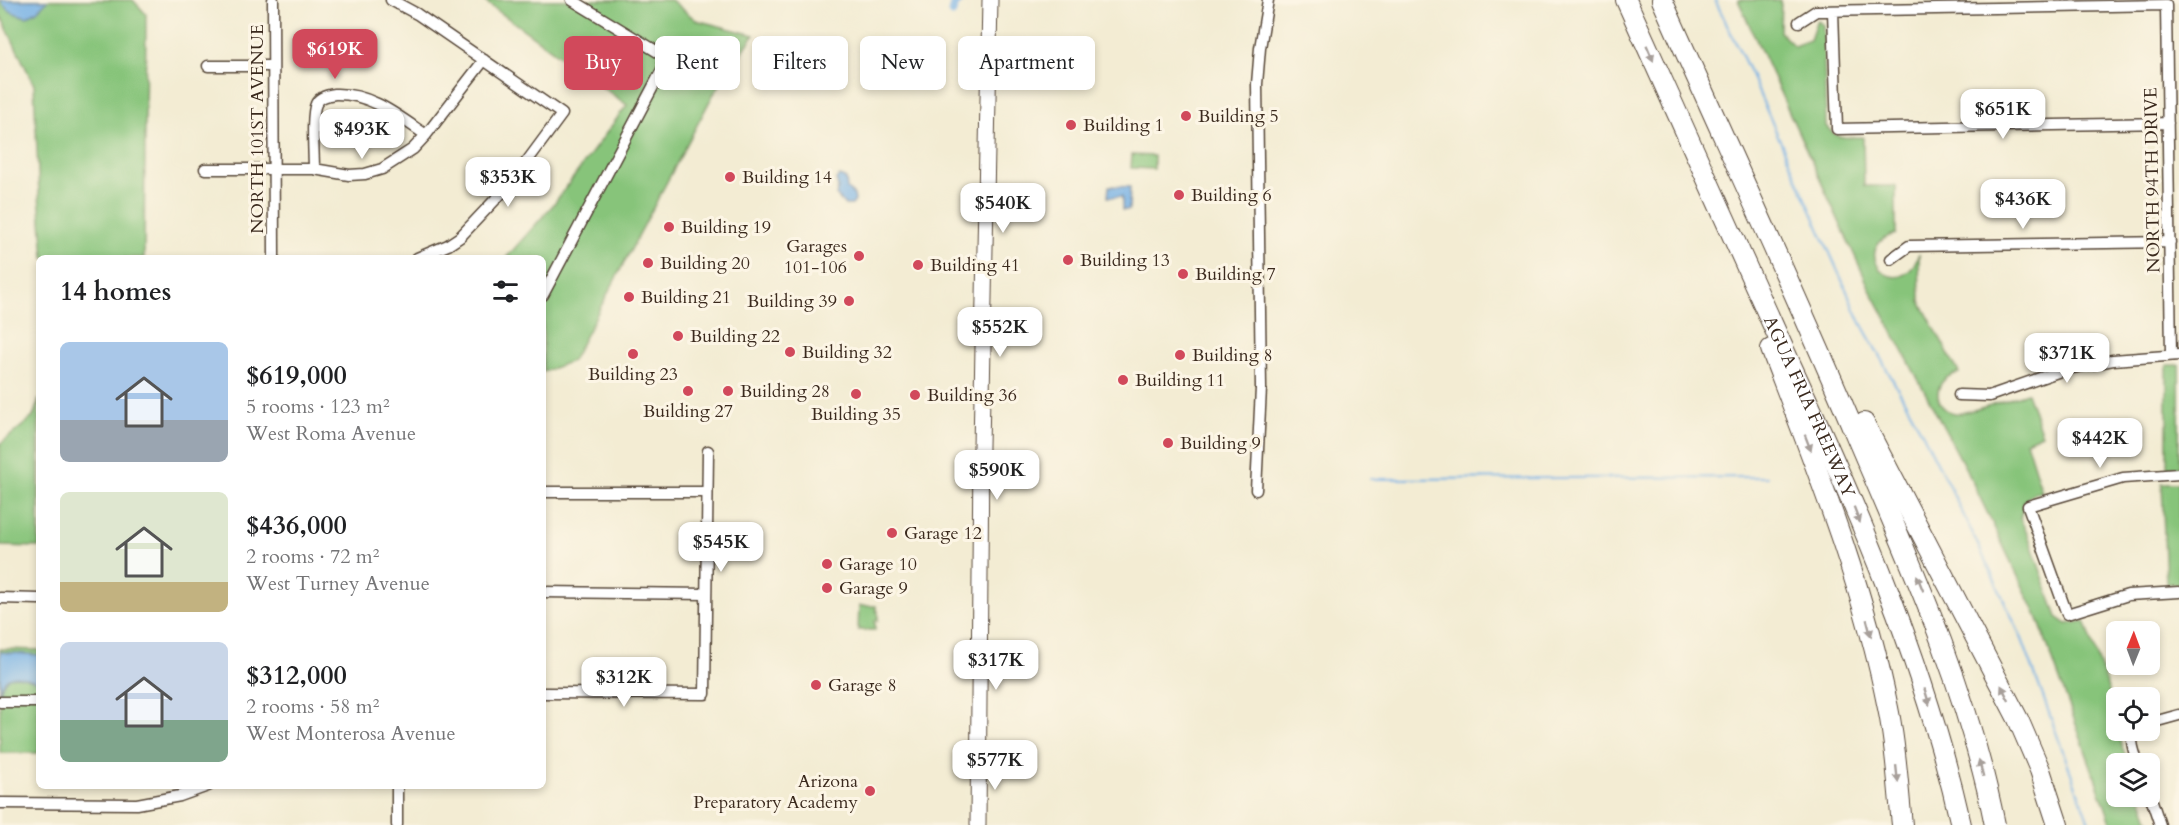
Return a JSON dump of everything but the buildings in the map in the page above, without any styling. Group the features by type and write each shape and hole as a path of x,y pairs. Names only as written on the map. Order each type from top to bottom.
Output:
{"highway":[{"name":"AGUA FRIA FREEWAY","path":"1626,0 1816,417 1900,620 1935,723 1961,825"},
{"name":"AGUA FRIA FREEWAY","path":"1662,0 1845,408 1929,604 1952,666 1995,825"},
{"path":"1710,108 1740,157 1851,398 2018,719 2043,779 2058,825"},
{"path":"1677,116 1692,173 1762,328 1815,460 1852,568 1874,646 1888,709 1902,825"}],"main road":[{"path":"978,825 981,446 990,0"}],"street":[{"name":"NORTH 101ST AVENUE","path":"273,0 274,255"},
{"path":"391,0 417,14 562,114 511,183 460,237 424,255"},
{"path":"546,289 664,66 661,54 572,0"},
{"path":"1256,490 1261,388 1257,84 1268,0"},
{"path":"1799,22 1816,11 2037,4"},
{"name":"NORTH 94TH DRIVE","path":"2037,4 2166,5 2170,242 2175,355"},
{"path":"1833,11 1837,129 2168,123"},
{"path":"205,169 314,169 349,175 365,174 393,163 413,149 484,60"},
{"path":"208,66 273,66"},
{"path":"2167,66 2179,66"},
{"path":"314,169 314,110 319,100 329,94 345,94 368,99 426,135"},
{"path":"1890,259 1909,246 2170,242"},
{"path":"1959,395 1989,396 2066,369 2113,360 2175,355"},
{"path":"546,693 705,694 708,451"},
{"path":"2179,474 2123,478 2028,506 2067,614 2128,595 2179,592"},
{"path":"546,492 707,492"},
{"path":"546,592 706,594"},
{"path":"0,598 36,599"},
{"path":"0,702 36,702"},
{"path":"2160,720 2179,715"},
{"path":"0,802 137,804 180,796 200,789"},
{"path":"397,789 397,825"},
{"path":"2154,807 2160,825"}],"green space":[{"path":"0,0 133,0 146,14 144,255 44,255 34,85 0,14"},
{"path":"483,0 671,0 696,20 754,35 740,55 740,36 655,36 655,90 716,90 572,361 546,371 546,255 509,255 553,205 627,105 606,90 643,90 643,36 564,36 564,59"},
{"path":"1738,0 1781,0 1780,32 1794,46 1810,40 1817,20 1823,25 1826,126 1839,136 1863,137 1864,186 1896,186 1896,234 1883,239 1876,247 1875,256 1883,272 1890,276 1900,276 1911,269 1919,255 1920,301 1959,373 1950,376 1939,387 1938,394 1942,406 1948,411 1961,413 2027,393 2042,434 2026,441 2042,492 2034,493 2024,501 2020,519 2027,532 2057,617 2067,624 2085,621 2107,687 2106,741 2121,741 2125,753 2106,753 2106,807 2145,807 2151,825 2112,825 2037,616 1969,475 1869,287"},
{"path":"1132,155 1154,156 1154,169 1131,168"},
{"path":"2167,365 2179,365 2179,467 2167,467"},
{"path":"36,408 36,547 0,546 0,444 33,417"},
{"path":"2162,483 2179,483 2179,584 2166,584"},
{"path":"859,606 876,606 878,620 875,620 875,630 858,630"},
{"path":"0,649 36,650 36,753 0,753"}],"water":[{"path":"0,0 48,0 27,17 11,12"},
{"path":"840,176 846,179 847,189 854,195 855,201 852,205 845,205 836,195 838,188 836,179"},
{"path":"1109,186 1130,187 1129,210 1122,210 1122,197 1108,197"},
{"path":"0,652 36,655 36,681 19,676 8,678 0,695"}],"waterway":[{"path":"952,12 959,0"},
{"path":"1715,0 1747,66 1861,323 1923,434 2022,639 2090,825"},
{"path":"1370,479 1767,477"}],"place":[{"name":"Building 5","path":"1186,116"},
{"name":"Building 1","path":"1071,125"},
{"name":"Building 14","path":"730,177"},
{"name":"Building 6","path":"1179,195"},
{"name":"Building 19","path":"669,227"},
{"name":"Garages 101-106","path":"859,256"},
{"name":"Building 13","path":"1068,260"},
{"name":"Building 20","path":"648,263"},
{"name":"Building 41","path":"918,265"},
{"name":"Building 7","path":"1183,274"},
{"name":"Building 21","path":"629,297"},
{"name":"Building 39","path":"849,301"},
{"name":"Building 22","path":"678,336"},
{"name":"Building 32","path":"790,352"},
{"name":"Building 23","path":"633,354"},
{"name":"Building 8","path":"1180,355"},
{"name":"Building 11","path":"1123,380"},
{"name":"Building 27","path":"688,391"},
{"name":"Building 28","path":"728,391"},
{"name":"Building 35","path":"856,394"},
{"name":"Building 36","path":"915,395"},
{"name":"Building 9","path":"1168,443"},
{"name":"Garage 12","path":"892,533"},
{"name":"Garage 10","path":"827,564"},
{"name":"Garage 9","path":"827,588"},
{"name":"Garage 8","path":"816,685"},
{"name":"Arizona Preparatory Academy","path":"870,791"}]}
